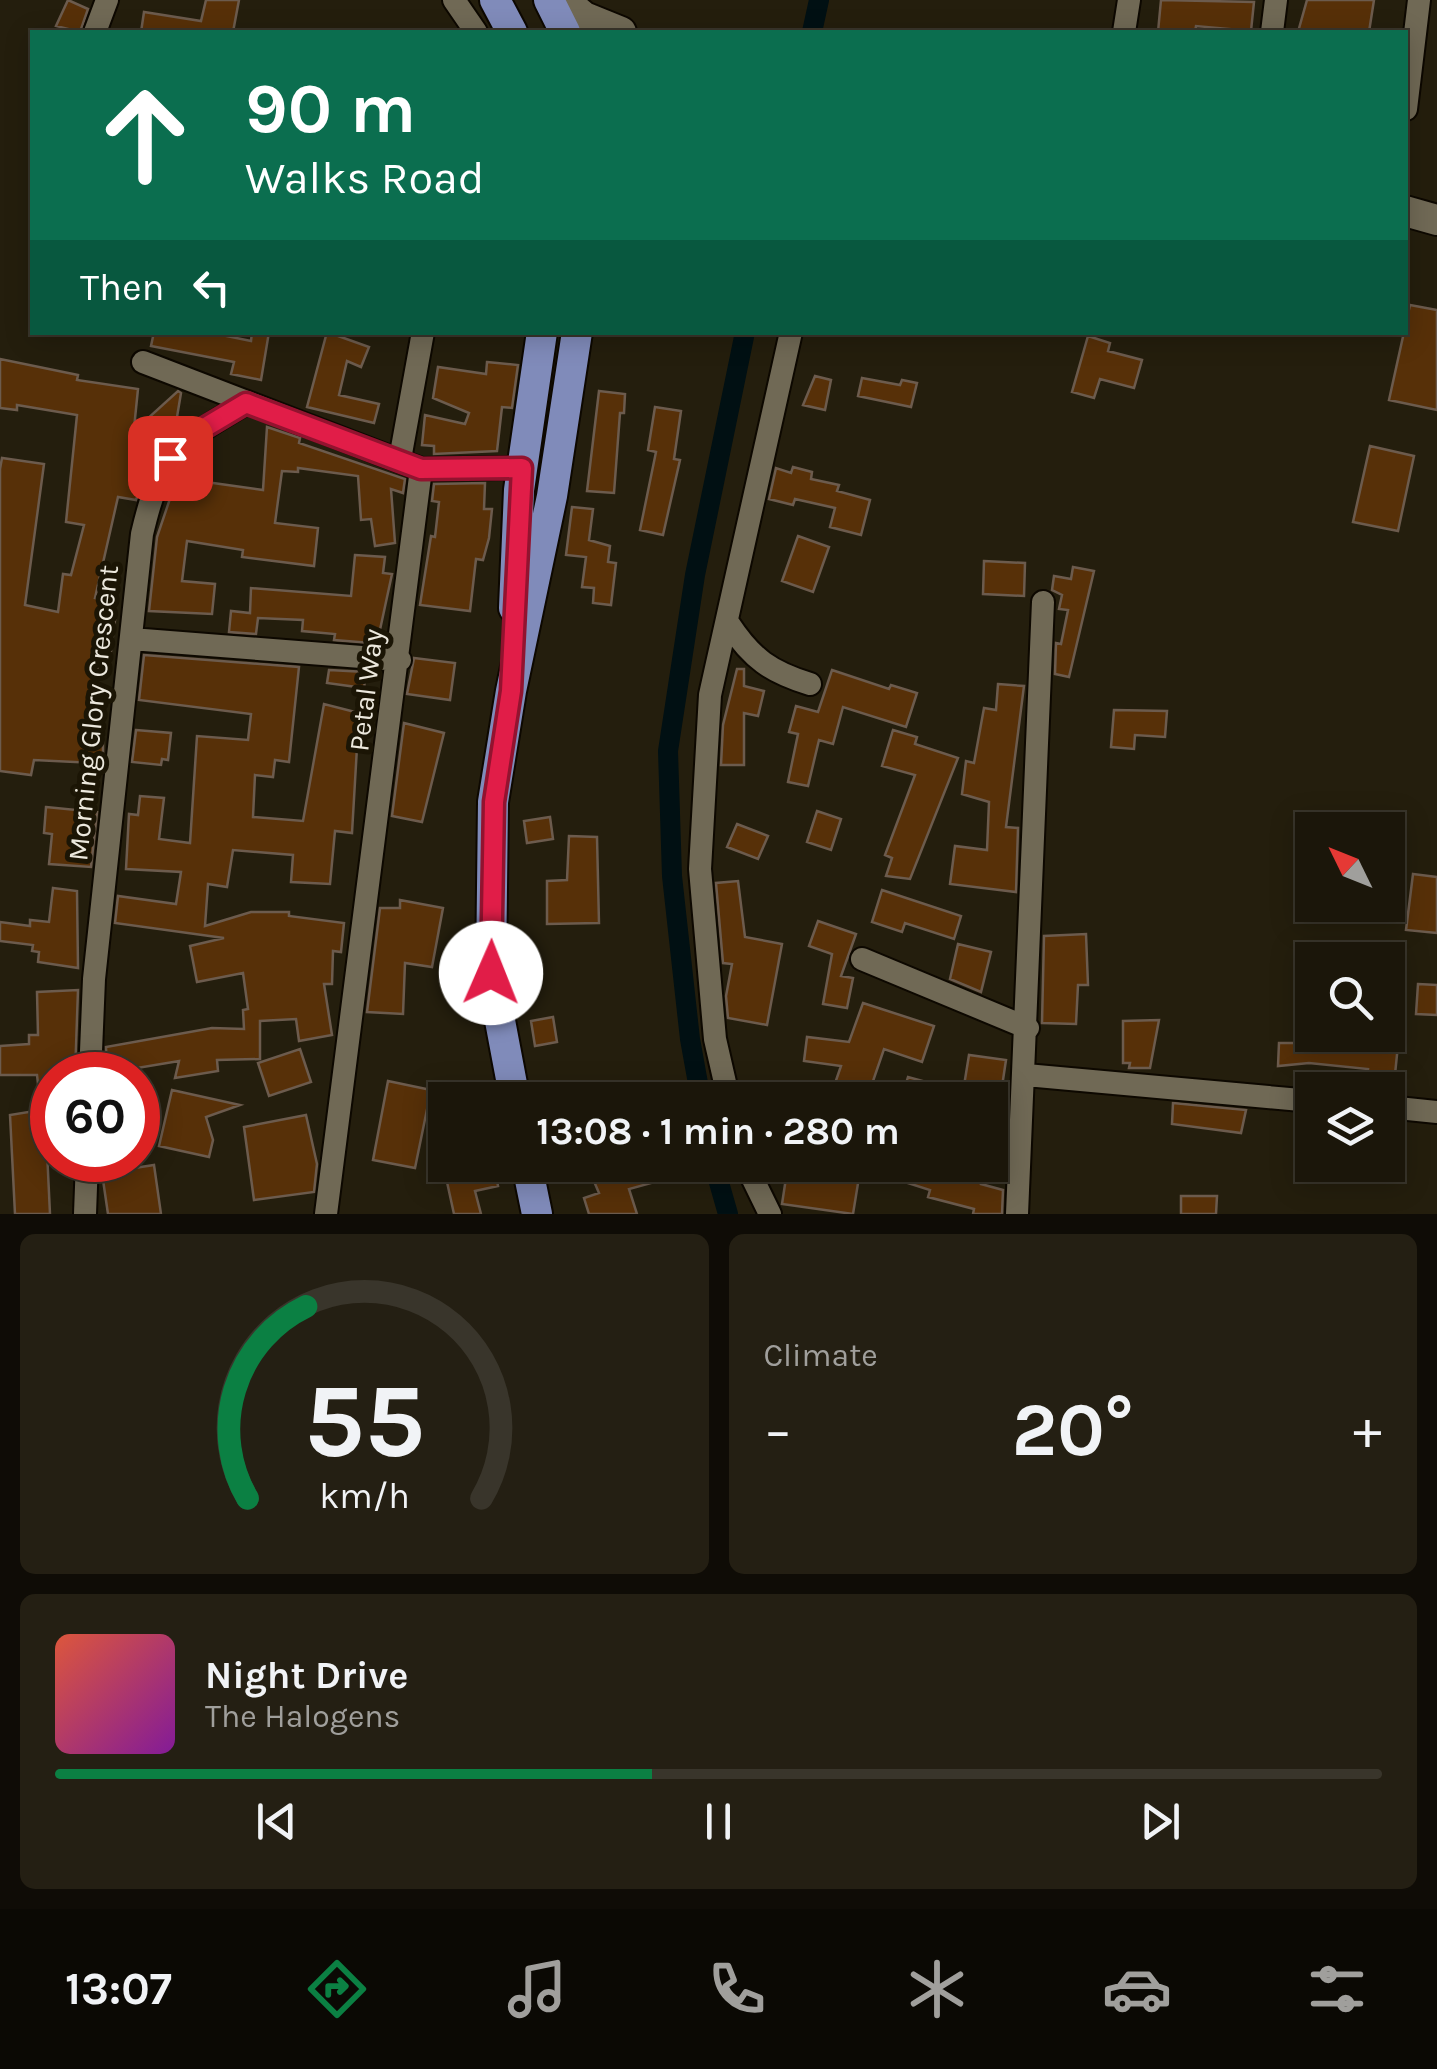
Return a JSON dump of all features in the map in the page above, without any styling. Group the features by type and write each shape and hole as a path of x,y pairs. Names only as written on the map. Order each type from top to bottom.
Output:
{"main road":[{"path":"549,0 564,30"},
{"path":"564,0 584,17 615,30"},
{"path":"1408,212 1437,220"},
{"path":"511,691 522,468 542,335"},
{"path":"511,1082 491,973 494,802 511,691 552,496 577,335"},
{"path":"530,1182 537,1214"}],"street":[{"path":"96,30 107,0"},
{"path":"454,0 475,30"},
{"path":"1124,30 1128,0"},
{"path":"1272,30 1276,0"},
{"path":"1408,93 1420,0"},
{"name":"Petal Way","path":"326,1214 400,660 423,335"},
{"path":"725,1082 715,1040 700,869 710,695 729,624 789,335"},
{"path":"143,362 411,464 522,468"},
{"name":"Morning Glory Crescent","path":"91,1052 94,979 142,534 154,485 189,437 246,403"},
{"path":"1017,1214 1026,1076 1043,602"},
{"path":"729,624 748,654 772,672 810,684"},
{"path":"131,639 400,660"},
{"path":"862,959 1028,1028"},
{"path":"1026,1076 1295,1100"},
{"path":"1405,1109 1437,1112"},
{"path":"85,1214 86,1182"},
{"path":"754,1182 770,1214"}],"building":[{"path":"68,0 88,9 81,30 56,26"},
{"path":"206,0 239,0 233,30 141,30 144,12 201,21"},
{"path":"1161,0 1254,2 1251,30 1196,26 1195,30 1158,30"},
{"path":"1307,0 1374,0 1369,30 1299,30"},
{"path":"1410,305 1437,310 1437,410 1389,400 1403,335 1408,335"},
{"path":"153,335 222,335 251,341 252,335 268,335 261,380 231,374 234,362 151,346"},
{"path":"326,335 369,347 361,367 347,361 339,395 379,404 374,423 307,407"},
{"path":"1088,336 1110,343 1108,351 1142,360 1134,388 1100,379 1094,398 1072,392"},
{"path":"0,359 78,375 77,380 138,389 131,458 142,461 140,471 146,472 136,500 118,497 95,598 100,599 98,618 115,620 111,651 100,650 93,707 103,708 103,759 96,758 95,763 34,760 31,775 0,771 0,469 2,458 44,464 25,605 58,612 63,574 71,575 84,525 66,522 77,415 17,405 17,410 0,408"},
{"path":"487,362 518,365 512,408 502,407 497,451 434,454 434,446 422,445 425,415 465,424 469,413 433,398 438,367 486,374"},
{"path":"815,376 831,380 825,410 803,405"},
{"path":"862,378 900,385 902,380 917,383 911,407 858,396"},
{"path":"178,391 181,393 176,423 161,437 146,420"},
{"path":"599,391 625,394 614,493 587,491"},
{"path":"655,407 681,411 674,459 680,460 663,535 640,530 656,452 648,450"},
{"path":"267,427 300,438 299,443 405,479 403,493 391,489 395,543 375,546 371,519 361,520 358,476 298,468 298,472 282,471 275,523 318,528 314,566 242,557 243,550 187,541 182,581 215,584 212,614 149,611 157,537 177,478 263,490"},
{"path":"1370,446 1414,456 1398,531 1353,522"},
{"path":"793,467 812,472 811,479 839,485 837,491 870,500 861,535 830,527 835,508 795,499 793,505 769,499 776,468 791,473"},
{"path":"485,483 484,509 492,509 489,538 483,560 476,559 470,611 420,605 431,536 435,537 439,502 432,501 434,484"},
{"path":"572,507 593,509 589,540 610,546 608,562 616,563 611,605 593,603 594,588 582,587 586,557 566,555"},
{"path":"798,536 829,547 813,592 782,581"},
{"path":"355,555 385,557 383,573 392,574 378,639 371,637 371,643 334,640 335,634 302,631 303,620 258,618 256,634 229,632 231,611 250,613 251,588 351,596"},
{"path":"984,561 1025,563 1024,596 983,594"},
{"path":"1073,567 1094,571 1069,677 1055,674 1056,643 1061,644 1068,610 1059,609 1062,595 1052,590 1054,576 1071,579"},
{"path":"144,655 299,667 289,762 275,760 273,777 255,775 253,817 303,821 324,704 359,713 352,833 335,831 330,884 291,882 293,855 233,850 227,887 208,884 205,926 251,912 289,912 289,916 344,923 341,952 333,951 332,984 324,984 332,1035 299,1041 296,1019 260,1021 260,1059 217,1060 218,1071 175,1078 179,1061 160,1064 160,1052 106,1052 106,1047 212,1028 244,1029 243,1010 248,1009 243,973 197,982 190,946 224,938 115,923 118,896 176,904 181,872 126,869 129,814 138,815 140,796 164,798 159,839 190,843 197,736 248,740 251,714 139,700"},
{"path":"414,658 455,663 450,700 407,694"},
{"path":"737,669 744,669 744,686 764,691 758,716 744,713 744,765 721,765 723,725"},
{"path":"329,670 366,672 364,688 327,683"},
{"path":"832,670 889,689 891,685 917,693 906,727 843,707 833,744 819,740 808,786 788,782 798,734 789,732 796,706 818,712"},
{"path":"998,684 1024,686 1006,827 1018,828 1016,892 950,884 955,846 987,850 989,802 962,794 966,761 974,763 984,708 996,710"},
{"path":"1114,710 1167,711 1165,737 1135,735 1134,749 1111,747"},
{"path":"404,723 444,733 422,822 392,816"},
{"path":"136,730 171,733 168,760 162,759 161,765 132,762"},
{"path":"893,730 917,737 915,744 958,758 910,879 886,876 892,858 885,855 915,775 882,766"},
{"path":"46,807 97,812 91,867 49,864 52,834 44,833"},
{"path":"817,811 841,819 831,850 807,842"},
{"path":"550,817 553,839 527,843 524,821"},
{"path":"737,824 768,836 758,859 727,847"},
{"path":"569,836 597,837 599,923 547,924 547,881 567,880"},
{"path":"1413,874 1437,877 1437,933 1406,930"},
{"path":"738,881 745,937 782,944 767,1025 728,1018 726,996 732,964 723,963 716,883"},
{"path":"53,888 77,891 78,968 38,962 39,952 32,951 33,945 0,941 0,922 30,926 30,920 49,922"},
{"path":"882,890 961,916 954,939 905,923 902,932 872,922"},
{"path":"400,900 443,908 432,967 405,963 403,1014 367,1012 380,908 400,908"},
{"path":"818,921 856,934 841,976 853,978 847,1008 823,1004 832,954 809,946"},
{"path":"1086,934 1088,985 1078,985 1076,1024 1042,1023 1044,936"},
{"path":"958,944 991,952 981,992 950,979"},
{"path":"1418,984 1437,985 1437,1015 1416,1014"},
{"path":"78,990 76,1052 30,1052 30,1075 0,1075 0,1046 29,1044 29,1035 38,1035 37,992"},
{"path":"863,1003 934,1026 922,1062 884,1049 873,1082 835,1082 841,1066 804,1061 807,1037 849,1042"},
{"path":"553,1017 557,1042 535,1046 531,1021"},
{"path":"1159,1020 1150,1068 1129,1068 1130,1063 1123,1063 1123,1021"},
{"path":"1279,1043 1295,1043 1295,1052 1397,1052 1395,1072 1309,1063 1278,1066"},
{"path":"300,1049 311,1082 269,1096 258,1063"},
{"path":"969,1055 1006,1060 1003,1082 965,1082"},
{"path":"388,1081 428,1089 415,1168 373,1160"},
{"path":"172,1090 240,1105 206,1117 213,1140 209,1157 160,1146"},
{"path":"1173,1103 1246,1110 1241,1133 1172,1124"},
{"path":"30,1112 30,1182 48,1182 50,1214 15,1214 10,1115"},
{"path":"306,1115 317,1164 314,1192 254,1200 244,1127"},
{"path":"103,1182 156,1182 161,1214 108,1214"},
{"path":"447,1182 497,1182 498,1186 475,1191 481,1214 454,1214"},
{"path":"594,1182 655,1182 629,1189 637,1214 589,1214 584,1198 599,1193"},
{"path":"785,1182 858,1182 853,1214 782,1204"},
{"path":"905,1182 981,1182 1003,1190 1002,1214 973,1214 974,1209 928,1197 930,1190"},
{"path":"1181,1196 1217,1196 1216,1214 1181,1214"}],"waterway":[{"path":"812,30 819,0"},
{"path":"698,1082 672,876 668,751 695,575 744,335"},
{"path":"719,1182 728,1214"}],"route":[{"path":"170,458 189,437 246,403 421,469 454,472 522,468 511,691 494,802 491,973"}]}
